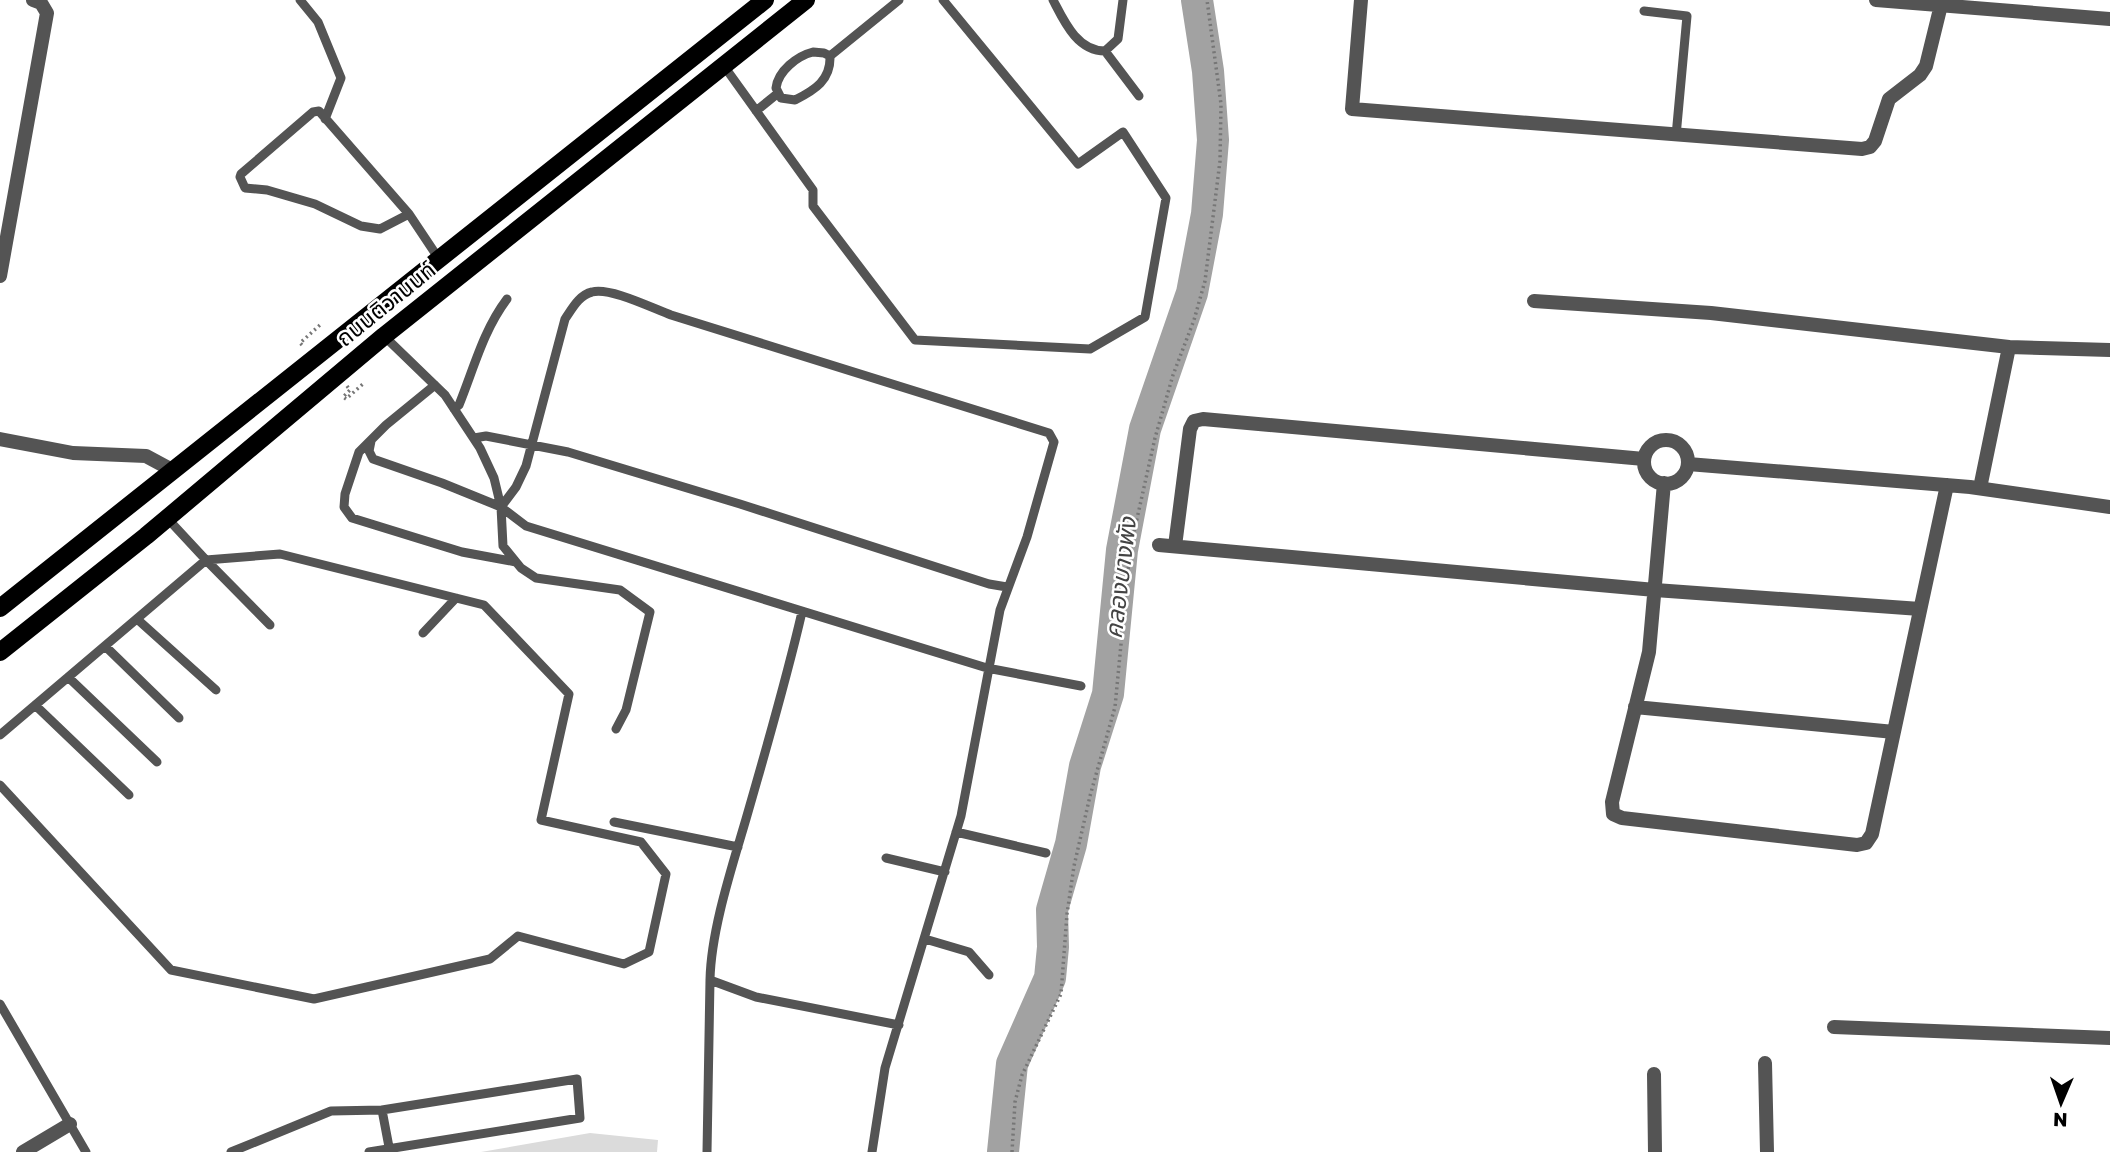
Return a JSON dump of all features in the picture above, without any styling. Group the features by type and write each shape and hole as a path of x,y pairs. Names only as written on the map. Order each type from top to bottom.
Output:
{"main road":[{"name":"ถนนติวานนท์","path":"0,608 765,0"},
{"name":"ถนนติวานนท์","path":"0,652 167,518 390,331 806,0"},
{"path":"382,305 390,331"}],"street":[{"path":"0,276 47,13 41,3 33,0"},
{"path":"1361,0 1352,109 1863,149 1875,141 1889,99 1920,75 1926,66 1941,5"},
{"path":"1876,0 2110,19"},
{"path":"1534,301 1711,313 2009,347 2110,350"},
{"path":"1980,488 2009,347"},
{"path":"1175,546 1190,429 1194,421 1203,419 1644,459"},
{"path":"0,439 73,453 146,456 172,470"},
{"path":"1669,440 1683,448 1688,464 1680,479 1664,483 1649,475 1644,459 1653,445 1669,440"},
{"path":"1688,464 1980,488 2110,507"},
{"path":"1664,483 1649,652 1612,802 1613,814 1622,818 1857,845 1866,843 1872,834 1947,485"},
{"path":"1158,545 1655,590 1920,609"},
{"path":"1635,708 1894,732"},
{"path":"1834,1027 2110,1038"},
{"path":"1765,1063 1768,1152"},
{"path":"1654,1074 1655,1152"},
{"path":"23,1152 70,1124"}],"lane":[{"path":"300,0 318,22 341,78 325,119"},
{"path":"830,56 819,52 807,54 780,74 777,94 788,100 803,96 829,74 830,56 899,0"},
{"path":"724,66 813,190 813,206 915,340 1090,349 1145,317 1166,198 1123,132 1078,164 943,0"},
{"path":"1053,0 1072,35 1097,51 1105,51 1118,39 1123,0"},
{"path":"1644,11 1687,16 1676,136"},
{"path":"1105,51 1139,96"},
{"path":"756,111 777,94"},
{"path":"409,214 380,229 361,226 315,204 244,186 241,174 313,112 319,111 409,214 439,259"},
{"path":"501,507 516,487 534,445 565,319 579,300 592,292 610,293 671,315 1048,433 1054,442 1027,537 999,610 961,816 886,1068 872,1152"},
{"path":"454,409 459,405 493,318 507,299"},
{"path":"390,331 435,384 474,438 495,478 501,507 503,546 516,562 536,578 620,590 650,612 626,710 616,729"},
{"path":"435,384 386,425 359,452 345,494 344,507 352,519 461,552 516,562"},
{"path":"474,438 486,436 595,460 989,584 1007,587"},
{"path":"371,441 369,451 373,459 501,507 526,526 987,668 1081,686"},
{"path":"167,518 270,625"},
{"path":"0,735 206,560 279,554 484,605 569,695 541,820 641,842 666,874 649,952 624,964 518,936 490,959 314,999 171,970 0,785"},
{"path":"423,633 456,598"},
{"path":"707,1152 710,959 738,847 780,706 803,612"},
{"path":"137,619 216,690"},
{"path":"105,646 179,718"},
{"path":"68,677 158,762"},
{"path":"35,705 128,795"},
{"path":"614,822 738,847"},
{"path":"956,832 1046,853"},
{"path":"886,858 945,872"},
{"path":"925,939 969,952 989,975"},
{"path":"710,981 756,998 899,1025"},
{"path":"0,1004 86,1152"},
{"path":"231,1152 331,1111 382,1110 577,1079 580,1118 369,1152"},
{"path":"382,1110 389,1147"}],"path":[{"path":"1012,1152 1015,1102 1022,1074 1061,994 1067,914 1074,866 1115,707 1130,550 1172,375 1194,320 1205,281 1220,161 1220,116 1207,0"},
{"path":"350,390 343,397 346,400 365,383"}],"shaded area":[{"path":"590,1133 658,1140 657,1152 481,1152"}],"waterway":[{"name":"คลองบางพัง","path":"1003,1152 1012,1064 1050,978 1052,910 1071,844 1085,766 1108,694 1122,550 1145,429 1192,293 1207,214 1213,140 1208,71 1197,0"}]}
